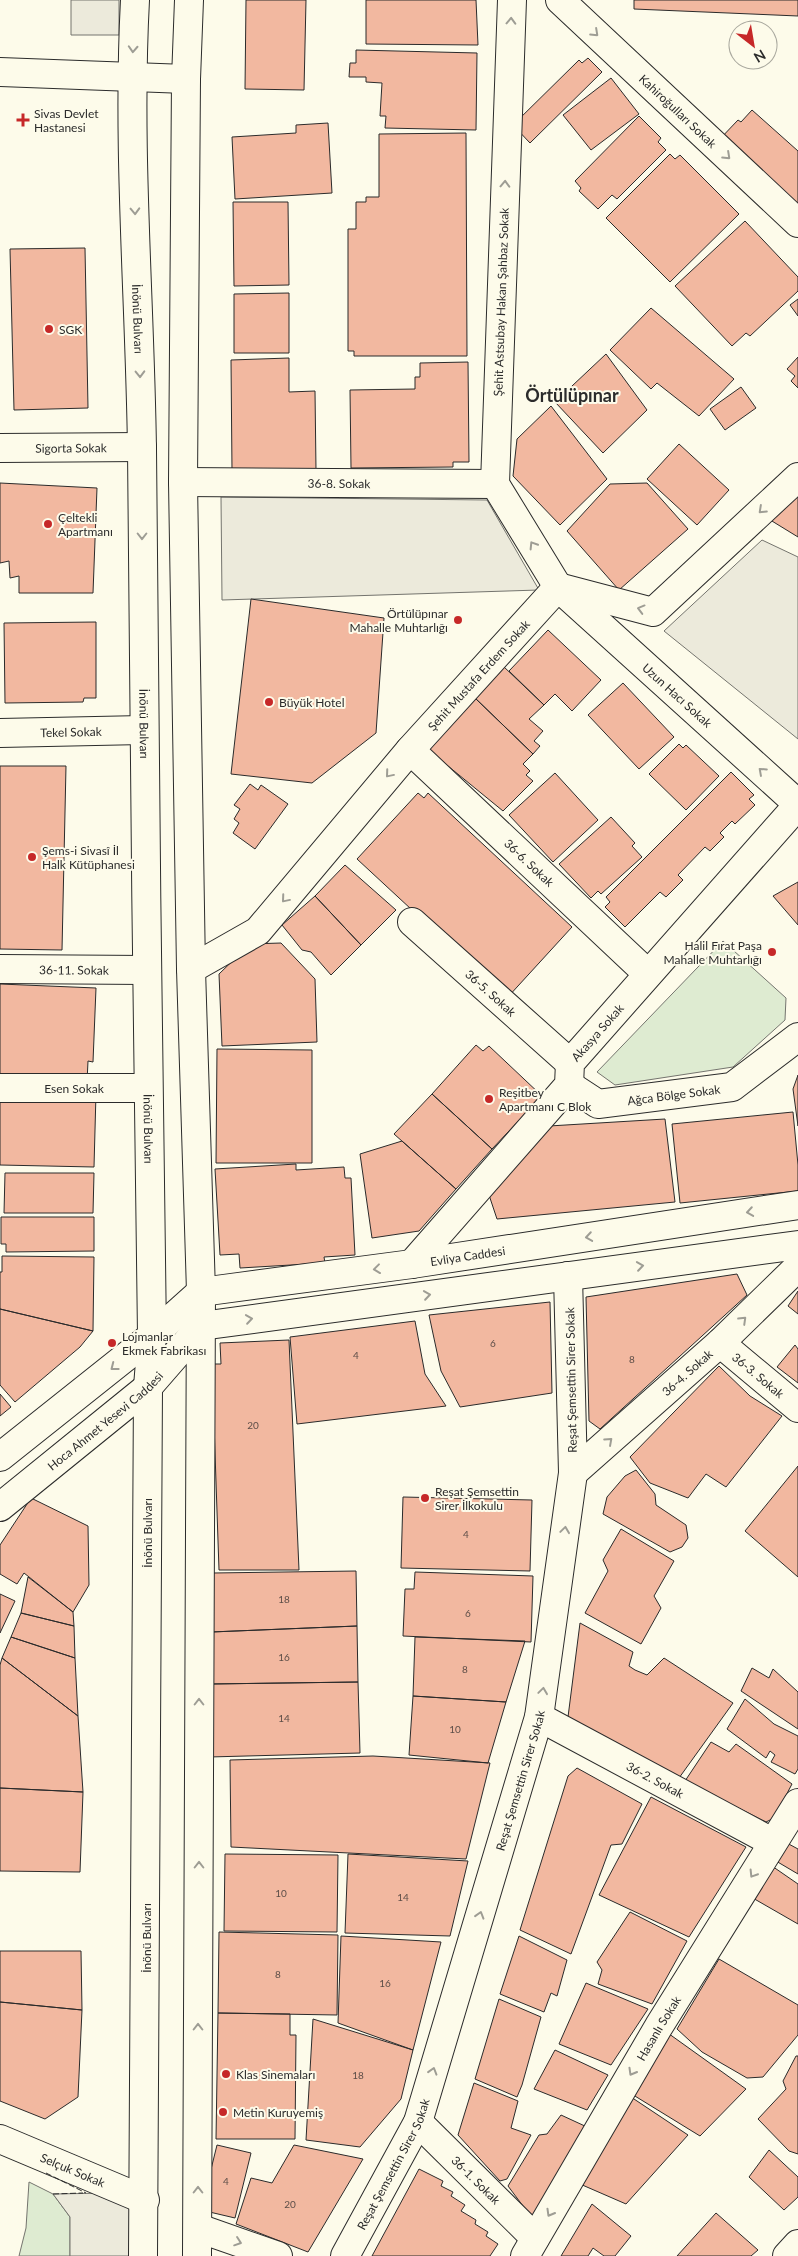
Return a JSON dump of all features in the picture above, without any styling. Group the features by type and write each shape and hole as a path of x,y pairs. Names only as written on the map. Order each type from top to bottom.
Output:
{"street":[{"name":"İnönü Bulvarı","path":"135,0 131,77 142,447 143,730 152,1336 148,1386 145,2200 143,2256"},
{"path":"189,0 186,79 183,482 191,969 201,1292 197,2256"},
{"name":"Şehit Astsubay Hakan Şahbaz Sokak","path":"495,484 512,0"},
{"name":"Kahiroğulları Sokak","path":"560,0 798,223"},
{"path":"0,72 186,79"},
{"name":"Sigorta Sokak","path":"0,448 142,447"},
{"path":"495,484 558,587 653,612 798,477"},
{"name":"36-8. Sokak","path":"183,482 495,484"},
{"name":"Şehit Mustafa Erdem Sokak","path":"191,969 258,931 410,750 558,587"},
{"name":"Uzun Hacı Sokak","path":"558,587 798,805"},
{"name":"Tekel Sokak","path":"0,733 143,730"},
{"name":"36-6. Sokak","path":"410,750 648,974"},
{"name":"Akasya Sokak","path":"412,1264 570,1074 648,974 798,805"},
{"name":"36-5. Sokak","path":"412,922 570,1074"},
{"name":"36-11. Sokak","path":"0,968 147,970"},
{"name":"Ağca Bölge Sokak","path":"570,1074 598,1104 732,1087 798,1038"},
{"name":"Esen Sokak","path":"0,1088 148,1088"},
{"name":"Evliya Caddesi","path":"201,1292 412,1264 798,1205"},
{"path":"200,1326 798,1245"},
{"name":"36-4. Sokak","path":"573,1473 720,1343 798,1267"},
{"name":"Reşat Şemsettin Sirer Sokak","path":"345,2256 418,2122 539,1718 573,1473 568,1276"},
{"path":"0,1457 152,1336 201,1292"},
{"name":"Hoca Ahmet Yesevi Caddesi","path":"0,1507 148,1386 200,1326"},
{"name":"36-3. Sokak","path":"720,1343 798,1408"},
{"name":"36-2. Sokak","path":"539,1718 772,1842"},
{"name":"Hasanlı Sokak","path":"530,2247 659,2026 798,1803"},
{"name":"36-1. Sokak","path":"418,2122 530,2247"},
{"name":"Selçuk Sokak","path":"0,2139 145,2200"},
{"path":"198,2228 278,2256"}],"green space":[{"path":"723,941 786,998 785,1020 733,1067 615,1085 597,1072"},
{"path":"29,2182 53,2194 70,2217 70,2256 19,2256 26,2228"}],"shaded area":[{"path":"71,0 119,0 119,35 71,35"},
{"path":"221,497 487,500 539,590 222,600"},
{"path":"762,540 798,557 798,739 664,631"},
{"path":"109,2193 136,2202 135,2256 70,2256 70,2217 53,2194"}],"building":[{"path":"246,0 306,0 304,90 245,89"},
{"path":"366,0 476,0 478,45 366,44"},
{"path":"634,0 798,0 798,16 634,9"},
{"path":"356,50 477,53 476,130 385,128 386,116 380,116 382,83 366,82 366,77 349,77 350,63 356,63"},
{"path":"588,58 602,72 530,143 513,125 579,60 582,63"},
{"path":"611,78 639,114 591,150 563,115"},
{"path":"752,110 798,151 798,214 718,141 738,120 741,122"},
{"path":"639,116 661,138 658,142 666,150 617,199 612,195 598,209 579,191 581,188 575,181"},
{"path":"328,123 332,193 235,199 232,137 296,133 296,125"},
{"path":"466,133 467,356 354,356 354,351 348,351 348,229 356,229 356,202 366,202 366,197 379,197 379,134"},
{"path":"670,154 675,159 680,155 739,214 670,282 606,218"},
{"path":"233,202 288,202 289,285 234,286"},
{"path":"745,221 798,277 798,291 750,336 746,333 732,346 675,286"},
{"name":"SGK","path":"85,248 88,408 14,410 10,249"},
{"path":"289,293 289,353 234,353 234,294"},
{"path":"798,299 798,316 790,305"},
{"path":"651,308 734,379 699,416 657,383 651,389 610,350"},
{"path":"606,354 647,410 603,453 555,402"},
{"path":"798,357 798,388 791,381 795,376 787,369"},
{"path":"289,358 289,392 315,391 316,470 232,471 231,360"},
{"path":"468,362 469,462 453,462 453,467 351,468 350,390 415,389 415,377 420,377 420,363"},
{"path":"741,387 756,408 725,430 710,409"},
{"path":"551,406 607,479 560,525 513,476 517,439"},
{"path":"679,444 729,490 697,525 647,479"},
{"name":"Çeltekli Apartmanı","path":"0,483 97,488 93,593 19,593 19,576 10,578 9,561 0,563"},
{"path":"647,483 688,529 619,590 567,531 610,484"},
{"path":"798,493 798,537 767,518"},
{"path":"251,599 384,618 376,733 312,783 231,774"},
{"path":"96,622 96,698 84,698 83,702 5,703 4,623"},
{"path":"548,630 601,680 572,711 555,694 544,705 509,671"},
{"path":"503,666 544,705 529,719 543,731 534,741 540,746 533,754 474,697"},
{"path":"623,683 674,737 639,769 588,715"},
{"path":"474,697 533,754 523,764 530,771 526,775 533,781 503,811 426,748"},
{"path":"679,744 683,748 686,745 719,776 686,810 649,774"},
{"name":"Şems-i Sivasî İl Halk Kütüphanesi","path":"0,766 66,766 62,950 0,949"},
{"path":"731,772 754,795 749,799 755,805 735,824 732,821 720,833 724,837 710,851 705,847 678,875 683,880 666,897 660,892 625,927 605,907 610,902 606,897"},
{"path":"555,773 598,820 553,862 509,815"},
{"path":"250,784 258,790 261,785 288,804 255,849 233,833 239,823 234,819 240,809 234,805"},
{"path":"418,793 424,798 428,793 572,927 507,998 357,859"},
{"path":"611,817 635,843 632,846 642,857 601,894 598,891 591,898 559,864"},
{"path":"345,865 396,910 361,945 315,896"},
{"path":"798,882 798,925 773,896"},
{"path":"315,896 361,945 331,975 311,952 302,950 282,925"},
{"path":"281,943 315,979 317,1042 222,1046 219,974 250,944"},
{"path":"0,984 96,988 93,1062 88,1061 87,1082 0,1078"},
{"name":"Reşitbey Apartmanı C Blok","path":"476,1045 483,1051 489,1046 542,1096 492,1149 432,1094"},
{"path":"217,1049 312,1050 312,1163 216,1163"},
{"path":"798,1075 798,1126 793,1089"},
{"path":"0,1090 96,1093 94,1167 0,1165"},
{"path":"432,1094 492,1149 456,1189 394,1134"},
{"path":"793,1112 798,1165 798,1191 680,1203 672,1124"},
{"path":"665,1119 675,1202 497,1219 487,1189 549,1126"},
{"path":"402,1141 456,1189 419,1231 372,1238 360,1154"},
{"path":"296,1164 296,1170 344,1167 345,1178 351,1178 355,1255 324,1257 325,1263 240,1268 239,1254 220,1255 215,1169"},
{"path":"5,1173 94,1173 93,1213 4,1213"},
{"path":"1,1217 94,1217 94,1251 6,1252 6,1244 1,1244"},
{"path":"2,1256 94,1257 93,1331 0,1309"},
{"path":"737,1274 747,1295 600,1429 589,1421 586,1297"},
{"path":"798,1291 798,1314 788,1306"},
{"path":"550,1302 552,1393 460,1407 441,1371 429,1315"},
{"path":"0,1309 93,1331 80,1347 15,1402 0,1385"},
{"path":"415,1321 425,1374 446,1406 297,1424 290,1337"},
{"path":"289,1340 299,1570 219,1570 212,1364 221,1364 220,1343"},
{"path":"795,1345 798,1349 798,1383 777,1367"},
{"path":"719,1366 750,1396 782,1416 726,1487 706,1474 688,1498 650,1483 630,1457"},
{"path":"0,1394 11,1407 0,1416"},
{"path":"798,1466 798,1577 745,1531"},
{"path":"636,1470 655,1494 656,1505 686,1525 688,1538 682,1547 670,1552 603,1514 607,1497 625,1476"},
{"path":"403,1497 532,1500 530,1571 401,1568"},
{"path":"31,1498 88,1526 89,1585 73,1612 24,1573 17,1584 0,1574 0,1545"},
{"path":"621,1529 674,1561 654,1596 661,1608 641,1644 585,1613 608,1571 603,1560"},
{"path":"356,1571 357,1626 211,1632 213,1573"},
{"path":"415,1572 533,1576 531,1642 403,1636 405,1589 414,1589"},
{"path":"28,1577 73,1612 74,1626 21,1613"},
{"path":"0,1594 15,1601 0,1633"},
{"path":"21,1613 74,1626 75,1658 11,1637"},
{"path":"580,1623 633,1652 629,1666 635,1670 647,1675 664,1658 733,1703 679,1778 639,1761 568,1717"},
{"path":"357,1626 358,1682 210,1684 211,1632"},
{"path":"11,1637 75,1658 78,1716 2,1658"},
{"path":"415,1637 525,1641 506,1702 413,1696"},
{"path":"2,1658 78,1716 83,1792 0,1788 0,1665"},
{"path":"752,1668 769,1678 773,1669 798,1692 798,1729 741,1691"},
{"path":"358,1682 360,1753 209,1757 210,1684"},
{"path":"413,1696 506,1702 488,1763 409,1755"},
{"path":"745,1699 774,1724 798,1736 798,1769 795,1774 771,1762 775,1755 770,1751 766,1758 727,1729"},
{"path":"711,1742 729,1752 736,1744 792,1784 774,1818 766,1822 685,1781"},
{"path":"373,1756 490,1763 466,1859 231,1847 230,1760"},
{"path":"577,1768 642,1804 622,1844 611,1845 571,1954 520,1930 568,1776"},
{"path":"0,1788 83,1792 80,1872 0,1871"},
{"path":"651,1797 746,1847 689,1937 599,1895"},
{"path":"785,1842 798,1849 798,1874 776,1861"},
{"path":"225,1854 338,1855 337,1932 224,1931"},
{"path":"348,1854 468,1861 450,1936 345,1933"},
{"path":"769,1864 798,1884 798,1924 751,1897"},
{"path":"630,1912 687,1941 652,2004 598,1984 602,1970 597,1962"},
{"path":"219,1932 338,1935 337,2015 218,2013"},
{"path":"341,1936 441,1942 413,2050 338,2023"},
{"path":"519,1936 567,1960 557,1996 551,1993 544,2012 500,1994"},
{"path":"0,1951 81,1951 82,2010 0,2002"},
{"path":"719,1959 798,2005 798,2035 763,2077 747,2078 702,2052 677,2029"},
{"path":"586,1983 648,2009 611,2065 559,2044"},
{"path":"499,1999 541,2017 517,2097 475,2079"},
{"path":"0,2002 82,2010 78,2097 45,2119 0,2101"},
{"path":"218,2013 290,2014 290,2035 296,2035 295,2139 216,2139"},
{"path":"313,2019 413,2050 401,2099 360,2147 306,2140"},
{"path":"665,2031 746,2089 700,2136 630,2093"},
{"path":"555,2050 608,2075 587,2110 534,2089"},
{"path":"796,2056 798,2056 798,2154 789,2151 758,2119 786,2089 783,2081"},
{"path":"474,2083 518,2101 511,2128 531,2135 507,2179 500,2181 458,2135"},
{"path":"631,2097 688,2135 626,2204 580,2184"},
{"path":"561,2115 587,2127 532,2218 508,2186 539,2135 547,2134"},
{"path":"217,2145 251,2153 235,2218 201,2210"},
{"path":"294,2145 363,2159 308,2252 236,2224 251,2178 272,2183"},
{"path":"769,2150 798,2177 798,2197 784,2210 749,2177"},
{"path":"419,2169 443,2181 441,2186 453,2192 451,2196 465,2205 461,2211 476,2220 475,2224 488,2232 486,2236 498,2244 490,2256 372,2256"},
{"path":"592,2204 631,2236 615,2256 604,2256 593,2248 588,2256 561,2256"},
{"path":"716,2213 758,2250 751,2256 677,2256"}],"fence":[{"path":"46,2173 86,2193"},
{"path":"53,2194 83,2193"}],"place":[{"name":"Sivas Devlet Hastanesi","path":"23,120"},
{"name":"SGK","path":"49,329"},
{"name":"Çeltekli Apartmanı","path":"48,524"},
{"name":"Örtülüpınar Mahalle Muhtarlığı","path":"458,620"},
{"name":"Büyük Hotel","path":"269,702"},
{"name":"Şems-i Sivasî İl Halk Kütüphanesi","path":"32,857"},
{"name":"Halil Fırat Paşa Mahalle Muhtarlığı","path":"772,952"},
{"name":"Reşitbey Apartmanı C Blok","path":"489,1099"},
{"name":"Lojmanlar Ekmek Fabrikası","path":"112,1343"},
{"name":"Reşat Şemsettin Sirer İlkokulu","path":"425,1498"},
{"name":"Klas Sinemaları","path":"226,2074"},
{"name":"Metin Kuruyemiş","path":"223,2112"}],"district":[{"name":"Örtülüpınar","path":"572,395"}]}
